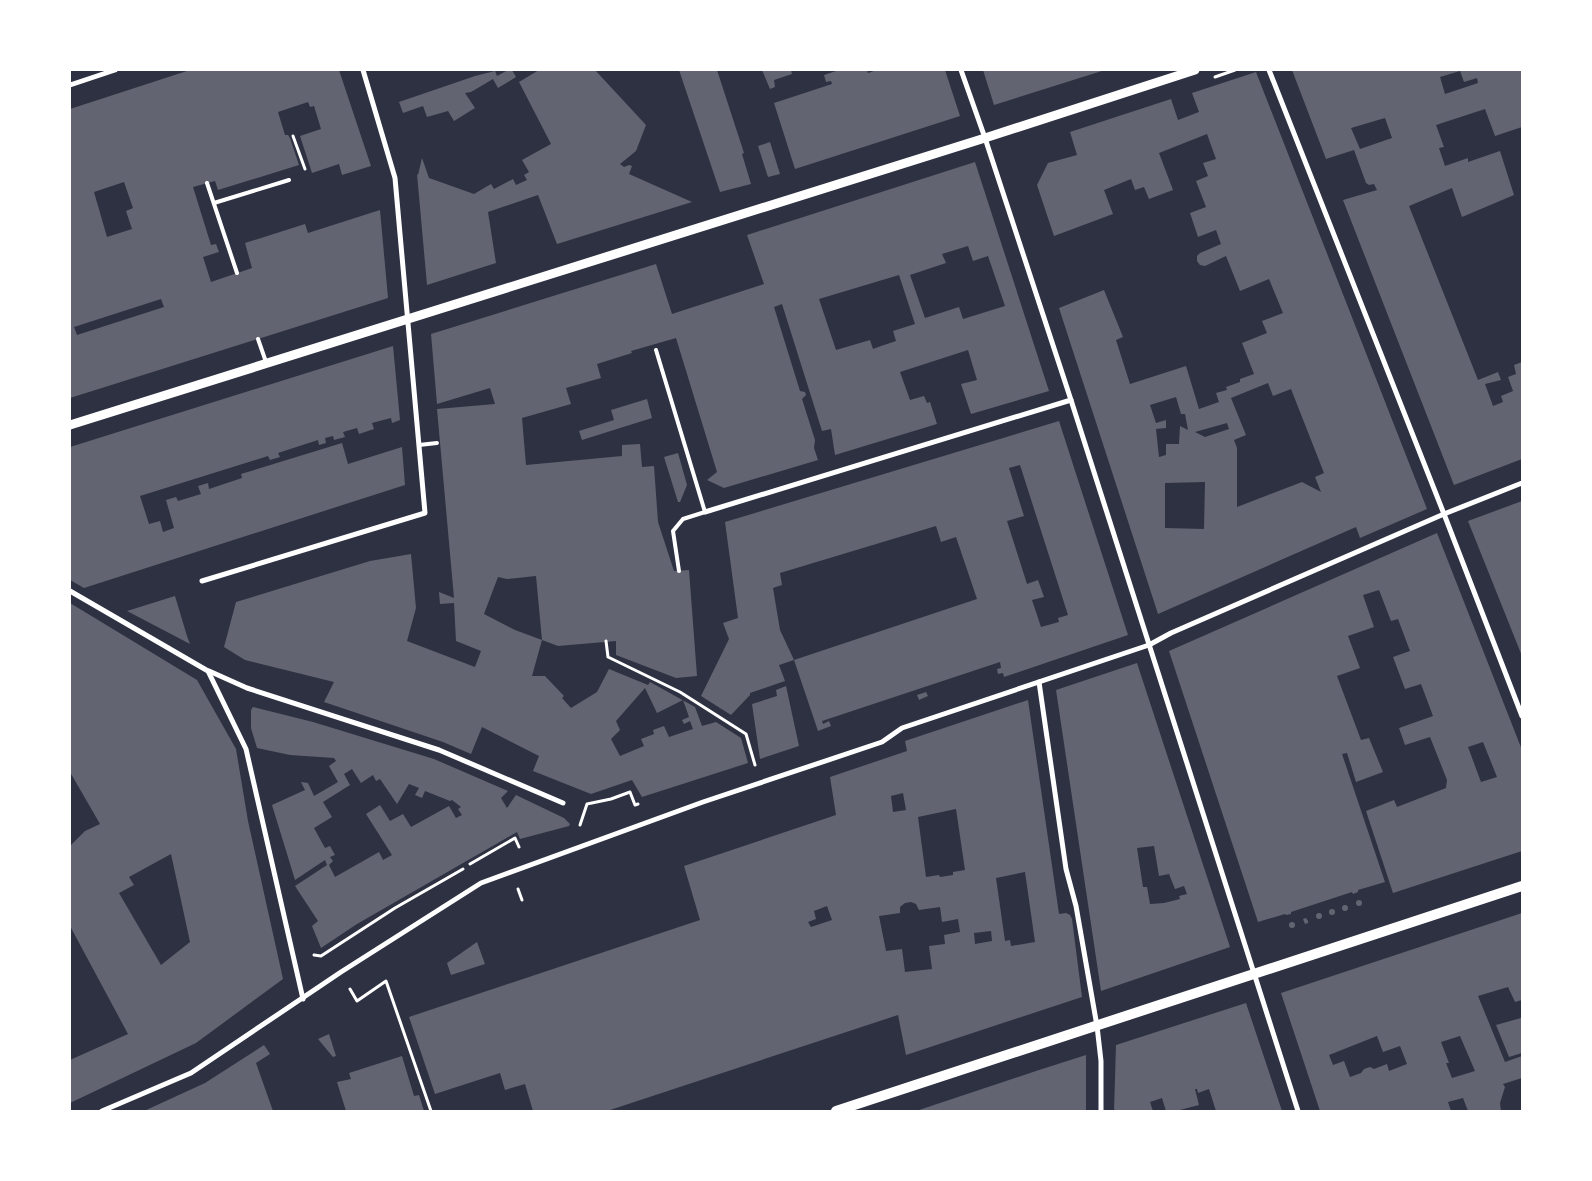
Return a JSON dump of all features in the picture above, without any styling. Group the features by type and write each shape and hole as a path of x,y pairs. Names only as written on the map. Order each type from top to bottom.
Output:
{"main road":[{"path":"836,1111 1522,886"}],"street":[{"path":"70,85 115,70"},
{"path":"202,581 425,513 395,178 363,70"},
{"path":"961,70 1071,400 1253,975 1298,1111"},
{"path":"70,425 985,138 1195,70"},
{"path":"1269,70 1522,716"},
{"path":"705,512 1071,400"},
{"path":"102,1111 190,1073 341,972 481,883 712,799 882,742 902,728 1149,645 1444,514 1522,483"},
{"path":"70,591 208,671 248,688 439,750 563,803"},
{"path":"208,671 246,748 302,999"},
{"path":"1039,682 1066,869 1076,906 1097,1026 1101,1061 1101,1111"}],"lane":[{"path":"214,203 289,180"},
{"path":"207,183 237,273"},
{"path":"258,339 267,364"},
{"path":"656,350 705,512 683,519 673,531 679,571"},
{"path":"419,445 438,443"}],"path":[{"path":"293,136 306,174"},
{"path":"606,641 608,657 680,692 746,734 755,766"},
{"path":"579,828 587,804 612,799 630,792 635,805"},
{"path":"519,847 528,844"},
{"path":"294,960 312,954 321,956 407,901"},
{"path":"341,972 356,1001 386,981 430,1111"}],"building":[{"path":"190,70 339,70 371,166 342,175 339,164 312,173 300,136 321,129 314,106 310,107 308,102 278,112 285,135 288,135 290,138 299,165 218,190 215,181 193,187 211,245 216,244 219,252 203,257 211,282 252,268 245,243 305,224 308,233 380,210 388,298 70,398 70,109","holes":["124,182 133,208 126,211 132,229 107,237 94,192","161,299 164,307 77,335 74,327"]},
{"path":"512,70 516,77 498,88 493,79 471,92 465,93 475,108 454,121 448,111 427,117 423,106 403,113 399,102 475,76 495,71 497,76"},
{"path":"539,70 595,70 646,125 636,151 620,164 624,167 632,166 629,174 692,202 557,244 538,195 488,212 496,263 427,285 417,174 422,158 429,178 474,194 491,184 494,189 513,179 516,185 527,180 524,175 529,172 522,160 551,144 519,82"},
{"path":"679,70 717,70 744,153 742,154 751,184 720,192"},
{"path":"762,70 791,70 792,74 774,80 775,87 770,89"},
{"path":"839,70 867,70 868,73 877,70 945,70 960,116 795,169 774,103 832,84 831,81 826,82 824,75"},
{"path":"983,70 1105,70 994,105"},
{"path":"1292,70 1522,70 1522,127 1495,136 1485,109 1436,125 1444,147 1439,148 1445,166 1468,158 1468,162 1500,151 1514,195 1462,217 1452,188 1409,206 1478,380 1498,372 1501,380 1485,384 1493,406 1503,402 1501,396 1513,391 1508,377 1516,374 1514,365 1522,362 1522,459 1454,485 1343,200 1377,190 1374,184 1369,185 1366,183 1354,150 1326,159","holes":["1460,71 1464,82 1477,78 1478,83 1445,94 1440,77","1385,118 1392,138 1360,149 1351,128"]},
{"path":"1256,72 1427,509 1360,538 1356,527 1158,614 1059,308 1104,290 1123,337 1116,340 1130,384 1186,366 1199,409 1219,402 1216,393 1227,390 1226,387 1254,374 1242,343 1267,333 1262,321 1283,313 1269,279 1240,291 1226,256 1205,266 1200,265 1197,261 1197,256 1200,253 1221,244 1216,230 1198,237 1190,213 1206,207 1196,181 1208,176 1203,163 1216,159 1207,134 1159,153 1173,190 1149,199 1144,187 1135,190 1131,179 1104,190 1113,214 1054,236 1037,185 1048,163 1077,155 1070,132 1171,99 1178,120 1199,112 1192,93","holes":["1268,383 1273,396 1291,389 1324,473 1315,477 1321,492 1302,482 1237,507 1237,448 1234,440 1246,435 1231,398","1176,397 1181,414 1185,414 1188,430 1180,426 1179,444 1166,444 1166,455 1159,457 1156,429 1166,428 1166,420 1156,423 1150,405","1227,423 1229,429 1205,437 1195,432","1205,482 1204,529 1165,528 1165,483"]},
{"path":"770,142 780,174 768,177 758,146"},
{"path":"975,162 1049,391 971,414 961,384 977,380 968,350 900,372 910,400 924,396 927,403 930,402 937,424 835,455 831,429 822,431 782,304 774,307 800,391 805,392 806,395 802,399 815,440 814,448 818,460 724,488 707,480 717,472 676,338 631,351 632,353 597,364 601,378 566,388 571,404 522,418 526,465 622,456 622,445 640,444 642,467 654,466 658,522 674,571 689,570 697,676 676,678 616,655 616,641 558,646 542,640 532,676 545,676 564,696 562,698 571,708 597,692 609,669 648,685 650,682 683,700 695,707 702,726 716,722 741,738 748,763 642,797 632,780 591,794 533,771 539,756 482,727 471,754 443,742 324,702 334,682 245,660 224,647 236,602 370,561 411,554 416,608 407,641 475,667 481,651 456,641 454,603 440,604 439,592 454,598 437,409 495,404 490,388 437,404 431,334 656,264 672,314 764,284 747,235","holes":["968,246 973,261 988,256 1005,306 963,319 959,307 925,318 910,275 946,263 942,254","899,275 915,324 893,331 896,341 873,349 870,340 836,350 819,299","536,576 542,640 515,630 484,614 498,577 507,579","645,688 657,713 683,700 689,717 682,720 684,724 690,721 693,729 669,737 664,726 653,730 654,734 641,739 644,746 620,756 611,739 620,730 616,721"]},
{"path":"393,346 400,420 392,423 391,418 372,423 374,429 359,434 357,428 343,432 345,437 334,440 333,436 325,438 326,443 319,445 318,440 278,453 280,457 270,460 268,456 140,496 149,524 160,521 163,532 174,528 166,500 176,497 178,501 201,494 198,486 208,483 209,489 242,478 241,474 342,443 348,464 402,447 405,485 84,588 70,580 70,447"},
{"path":"647,399 652,418 582,440 579,431 614,420 611,410"},
{"path":"1059,421 1128,635 1004,677 1003,673 998,674 997,669 1001,668 1000,662 822,721 823,724 829,721 831,726 818,731 794,660 779,665 785,681 750,693 731,715 701,696 729,639 723,623 738,618 725,522","holes":["1020,465 1068,615 1058,618 1059,622 1041,627 1032,600 1044,597 1038,580 1027,584 1007,521 1024,516 1009,468","936,526 941,542 956,537 977,599 794,660 780,630 773,588 782,585 780,573"]},
{"path":"678,453 687,485 680,502 678,502 664,457"},
{"path":"1522,501 1522,656 1468,521"},
{"path":"1437,533 1522,750 1522,851 1393,893 1366,811 1394,800 1397,807 1446,788 1447,780 1430,737 1405,745 1399,728 1433,716 1421,684 1405,689 1393,657 1410,651 1398,619 1391,621 1379,590 1363,595 1374,627 1348,636 1360,668 1337,676 1361,740 1369,738 1383,772 1356,782 1347,753 1342,754 1385,882 1358,890 1358,892 1353,894 1352,892 1291,912 1291,914 1258,922 1169,651","holes":["1483,742 1497,777 1481,782 1468,747"]},
{"path":"175,596 190,644 127,611"},
{"path":"70,603 197,680 236,749 248,821 283,979 196,1043 70,1103 70,1060 128,1034 70,926 70,846 85,831 100,824 70,772","holes":["171,854 190,942 161,965 119,893 134,885 129,877"]},
{"path":"1137,663 1230,947 1101,991 1056,690","holes":["1154,846 1159,876 1169,874 1175,889 1184,886 1187,894 1179,896 1180,899 1150,904 1147,887 1143,887 1137,848"]},
{"path":"786,686 799,746 760,759 752,704 777,696 776,690"},
{"path":"926,692 928,696 919,700 917,695"},
{"path":"1028,700 1059,914 1066,913 1072,919 1082,997 906,1055 898,1015 607,1111 533,1111 525,1084 505,1090 500,1073 435,1094 409,1017 700,920 684,866 836,815 830,777 907,751 905,741","holes":["903,793 906,810 893,812 891,796","956,809 965,870 953,872 953,875 926,877 918,817","1025,872 1035,942 1011,946 1010,940 1005,941 996,878","911,902 916,904 919,910 940,907 942,922 958,919 960,932 944,935 945,944 929,946 932,969 905,972 902,949 886,951 879,916 900,913 900,907 905,903","827,906 832,920 811,927 808,922 816,919 814,911","991,931 992,941 975,944 974,933"]},
{"path":"253,707 313,722 434,759 508,791 501,798 507,808 516,795 564,818 570,824 569,826 520,839 517,832 357,924 321,948 312,926 318,921 295,886 327,865 325,860 295,880 272,805 305,790 301,782 308,783 314,796 338,782 329,766 336,761 334,758 290,755 257,748 251,728 251,710","holes":["352,769 361,783 373,775 376,781 380,779 397,804 409,784 419,788 415,795 422,798 425,791 450,801 452,800 461,807 458,809 462,815 456,818 449,806 411,827 403,814 390,821 380,805 366,814 392,855 383,860 379,852 335,877 329,865 333,861 330,857 335,855 330,846 325,848 314,828 332,817 323,802 350,785 344,774"]},
{"path":"1359,900 1362,903 1359,906 1356,903"},
{"path":"1345,905 1348,908 1345,911 1342,908"},
{"path":"1332,909 1335,912 1332,915 1329,912"},
{"path":"1319,913 1322,916 1319,919 1316,916"},
{"path":"1522,913 1522,1000 1515,1002 1508,987 1478,996 1505,1062 1522,1056 1522,1078 1503,1084 1505,1087 1500,1103 1501,1111 1468,1111 1463,1098 1448,1102 1451,1111 1320,1111 1281,993","holes":["1377,1036 1383,1052 1400,1046 1407,1064 1389,1071 1387,1064 1374,1069 1370,1067 1350,1077 1344,1061 1333,1065 1329,1055","1460,1036 1475,1071 1452,1078 1446,1063 1449,1063 1441,1042"]},
{"path":"1306,918 1308,923 1305,924 1303,919"},
{"path":"1292,922 1295,925 1292,928 1289,925"},
{"path":"477,942 485,964 451,975 447,963"},
{"path":"1246,1003 1282,1111 1216,1111 1209,1089 1198,1093 1197,1089 1195,1089 1199,1105 1176,1111 1166,1111 1162,1098 1150,1102 1153,1111 1114,1111 1116,1045"},
{"path":"1521,1018 1522,1053 1509,1057 1496,1025"},
{"path":"329,1034 336,1056 333,1057 318,1039"},
{"path":"264,1045 270,1054 256,1063 273,1111 144,1111 205,1083"},
{"path":"1086,1055 1086,1111 916,1111 1036,1071"},
{"path":"402,1056 414,1096 419,1095 424,1111 346,1111 337,1082 351,1079 349,1073"}]}
